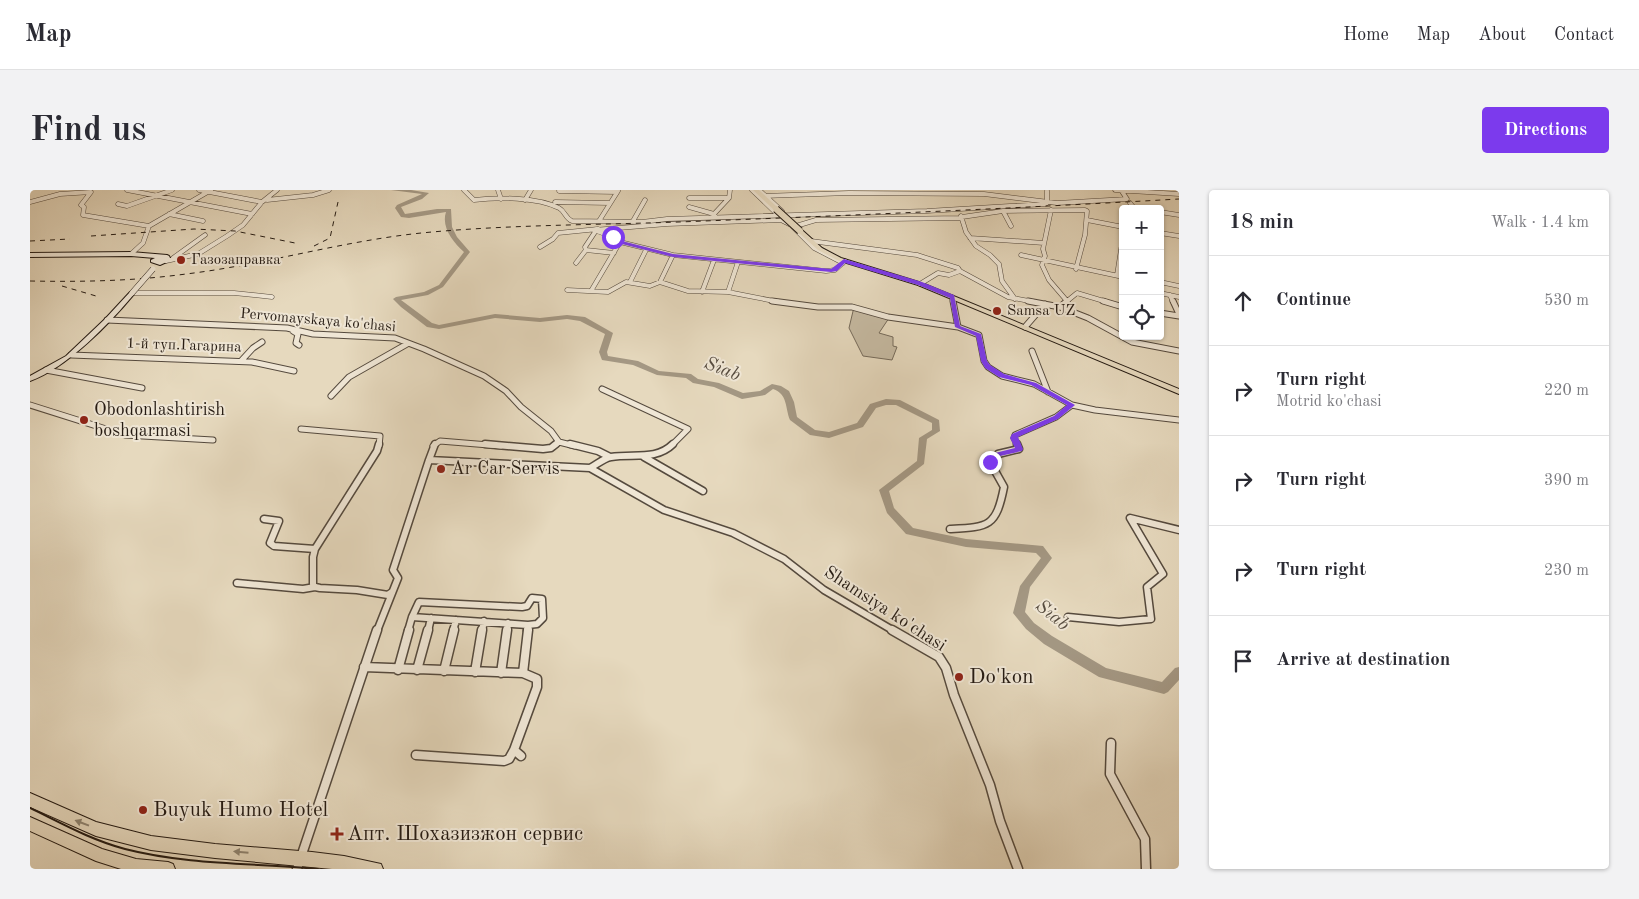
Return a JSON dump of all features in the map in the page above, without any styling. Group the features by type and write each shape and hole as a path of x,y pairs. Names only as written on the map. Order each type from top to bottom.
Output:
{"main road":[{"path":"761,193 811,241 844,262 920,284 1179,392"},
{"path":"30,255 131,254 166,259"},
{"path":"143,255 154,264"},
{"path":"30,379 70,355 132,293 154,264 166,259"},
{"path":"33,806 117,836 149,843 299,863 376,869"},
{"path":"30,824 102,856 136,866 168,869"}],"street":[{"path":"128,190 154,197 252,214"},
{"path":"118,204 127,206 172,190"},
{"path":"199,190 264,201 313,195 329,190"},
{"path":"166,259 198,254 227,236 243,225 264,201 277,190"},
{"path":"464,190 474,200 501,198 554,204 610,204"},
{"path":"498,190 501,198"},
{"path":"525,200 531,190"},
{"path":"714,216 729,198 730,190"},
{"path":"752,190 778,215"},
{"path":"995,196 999,190"},
{"path":"1115,190 1179,194"},
{"path":"554,204 564,212 567,219 642,222 714,216 953,209 1127,199 1122,190"},
{"path":"30,202 48,196 87,191 91,194 81,205 84,207 83,216 149,226 209,191"},
{"path":"554,204 559,191 618,191"},
{"path":"599,221 618,191"},
{"path":"761,193 848,191 970,192 1047,203"},
{"path":"1047,191 1047,203"},
{"path":"761,193 787,215"},
{"path":"689,198 729,198"},
{"path":"633,221 645,200"},
{"path":"948,202 953,209"},
{"path":"689,207 714,216"},
{"path":"1051,210 1044,243 1045,256 1042,269 1067,301"},
{"path":"798,229 813,220 961,217 1003,211 1085,210 1087,212 1087,220 1076,269"},
{"path":"1003,211 1011,226"},
{"path":"1164,212 1179,214"},
{"path":"169,214 203,221"},
{"path":"961,217 970,238 976,246 990,255 999,264 1002,281 1015,299"},
{"path":"1087,220 1119,226"},
{"path":"540,246 558,233 600,228 785,221 814,248 844,262 831,271 714,260 646,250 595,232"},
{"path":"131,254 143,243 149,226"},
{"path":"576,264 586,250 585,247 595,232 594,230 600,228"},
{"path":"1164,234 1179,236"},
{"path":"166,259 205,235"},
{"path":"970,238 1044,243"},
{"path":"811,241 917,256 958,268 960,271 1015,299 1060,307 1088,318 1132,342 1179,351"},
{"path":"591,291 620,242"},
{"path":"586,250 614,253"},
{"path":"630,282 646,250"},
{"path":"1021,255 1076,269 1117,275 1121,250"},
{"path":"660,282 673,255"},
{"path":"166,259 180,258"},
{"path":"702,292 714,260"},
{"path":"728,292 738,262"},
{"path":"920,284 938,273 949,275 960,271"},
{"path":"567,290 610,292 622,283 630,282 650,286 660,282 688,291 728,292 778,302 818,307 854,307 888,317 958,327 979,335 984,361 997,374 1034,384 1072,405 1095,410 1179,420"},
{"path":"1164,283 1179,286"},
{"path":"1060,307 1077,293 1088,290"},
{"path":"132,293 234,293 272,297"},
{"path":"1077,293 1119,306"},
{"path":"1164,294 1179,297"},
{"path":"1164,314 1179,315 1170,296"},
{"path":"952,297 958,327"},
{"path":"1025,327 1045,304"},
{"name":"Pervomayskaya ko'chasi","path":"107,320 287,328 313,334 394,338 424,349 484,376 495,386 506,391 522,408 551,431 559,442"},
{"path":"264,328 294,331 298,334 296,343 299,345"},
{"path":"241,361 253,348 262,342"},
{"path":"331,396 349,377 407,344"},
{"path":"1032,351 1048,392"},
{"name":"1-й туп.Гагарина","path":"70,355 241,361 294,371"},
{"path":"46,370 142,388"},
{"path":"299,863 382,615 398,578 393,570 433,446 440,441 543,449 550,448 559,442 598,451 610,457 644,457 669,448 688,429 602,389"},
{"path":"30,405 125,435 213,440"},
{"path":"950,529 973,527 988,523 996,517 1004,487 990,462 998,454 1019,449 1014,438 1015,436 1056,417 1072,405"},
{"path":"301,429 380,436 381,438 377,451 315,549 313,557 313,584 315,587"},
{"path":"429,460 590,468 610,457"},
{"path":"644,457 703,491"},
{"name":"Shamsiya ko'chasi","path":"590,468 664,510 733,533 784,559 824,590 939,657 946,668 954,695 990,785 1000,821 1018,869"},
{"path":"1068,616 1119,622 1152,619 1147,587 1162,574 1130,518 1179,530"},
{"path":"264,519 279,521 270,543 274,546 315,549"},
{"path":"237,583 303,589 315,587 357,590 388,596 393,591"},
{"path":"398,670 412,618 416,605 419,602 522,607 527,606 532,598 542,599 543,618 537,624 412,618"},
{"path":"417,670 431,618"},
{"path":"444,671 456,620"},
{"path":"475,672 484,621"},
{"path":"501,673 508,623"},
{"path":"523,674 528,625"},
{"path":"364,667 398,670 523,674 537,679 538,684 516,741 518,753 509,759 504,761 416,755"},
{"path":"1111,743 1110,774 1145,839 1146,869"}],"shaded area":[{"path":"854,307 889,318 879,333 893,337 893,346 897,347 892,360 863,356 849,328"}],"waterway":[{"name":"Siab","path":"394,190 426,193 420,198 399,206 398,208 403,216 437,210 449,210 447,221 451,232 467,252 441,286 426,294 396,299 430,325 439,327 495,316 540,320 567,317 582,319 609,333 603,352 605,358 635,363 657,373 688,376 696,381 716,385 742,396 762,393 772,386 783,390 790,402 793,418 813,433 829,435 860,425 873,406 886,402 897,402 936,422 936,431 923,438 921,462 884,490 890,510 910,531 966,543 1039,549 1047,558 1025,586 1019,613 1030,626 1048,640 1103,673 1164,688 1179,672"}],"tram line":[{"path":"30,808 100,841 148,854 196,861 318,869"}],"railway":[{"path":"30,281 108,280 167,276 217,270 401,235 466,229 882,214 1179,199"},
{"path":"314,246 330,238 338,202"},
{"path":"91,236 194,229 235,231 295,243"},
{"path":"30,241 70,239"},
{"path":"62,286 96,296"}],"place":[{"name":"Газозаправка","path":"181,260"},
{"name":"Samsa UZ","path":"997,311"},
{"name":"Obodonlashtirish boshqarmasi","path":"84,420"},
{"name":"Ar Car Servis","path":"441,469"},
{"name":"Do'kon","path":"959,677"},
{"name":"Buyuk Humo Hotel","path":"143,810"},
{"name":"Апт. Шохазизжон сервис","path":"337,834"}],"route":[{"path":"613,237 621,240 620,242 646,250 733,262 831,271 835,270 844,261 920,284 952,297 958,327 979,335 984,361 988,367 1002,376 1034,384 1072,405 1056,417 1015,436 1014,438 1020,448 998,454 990,462"}]}
